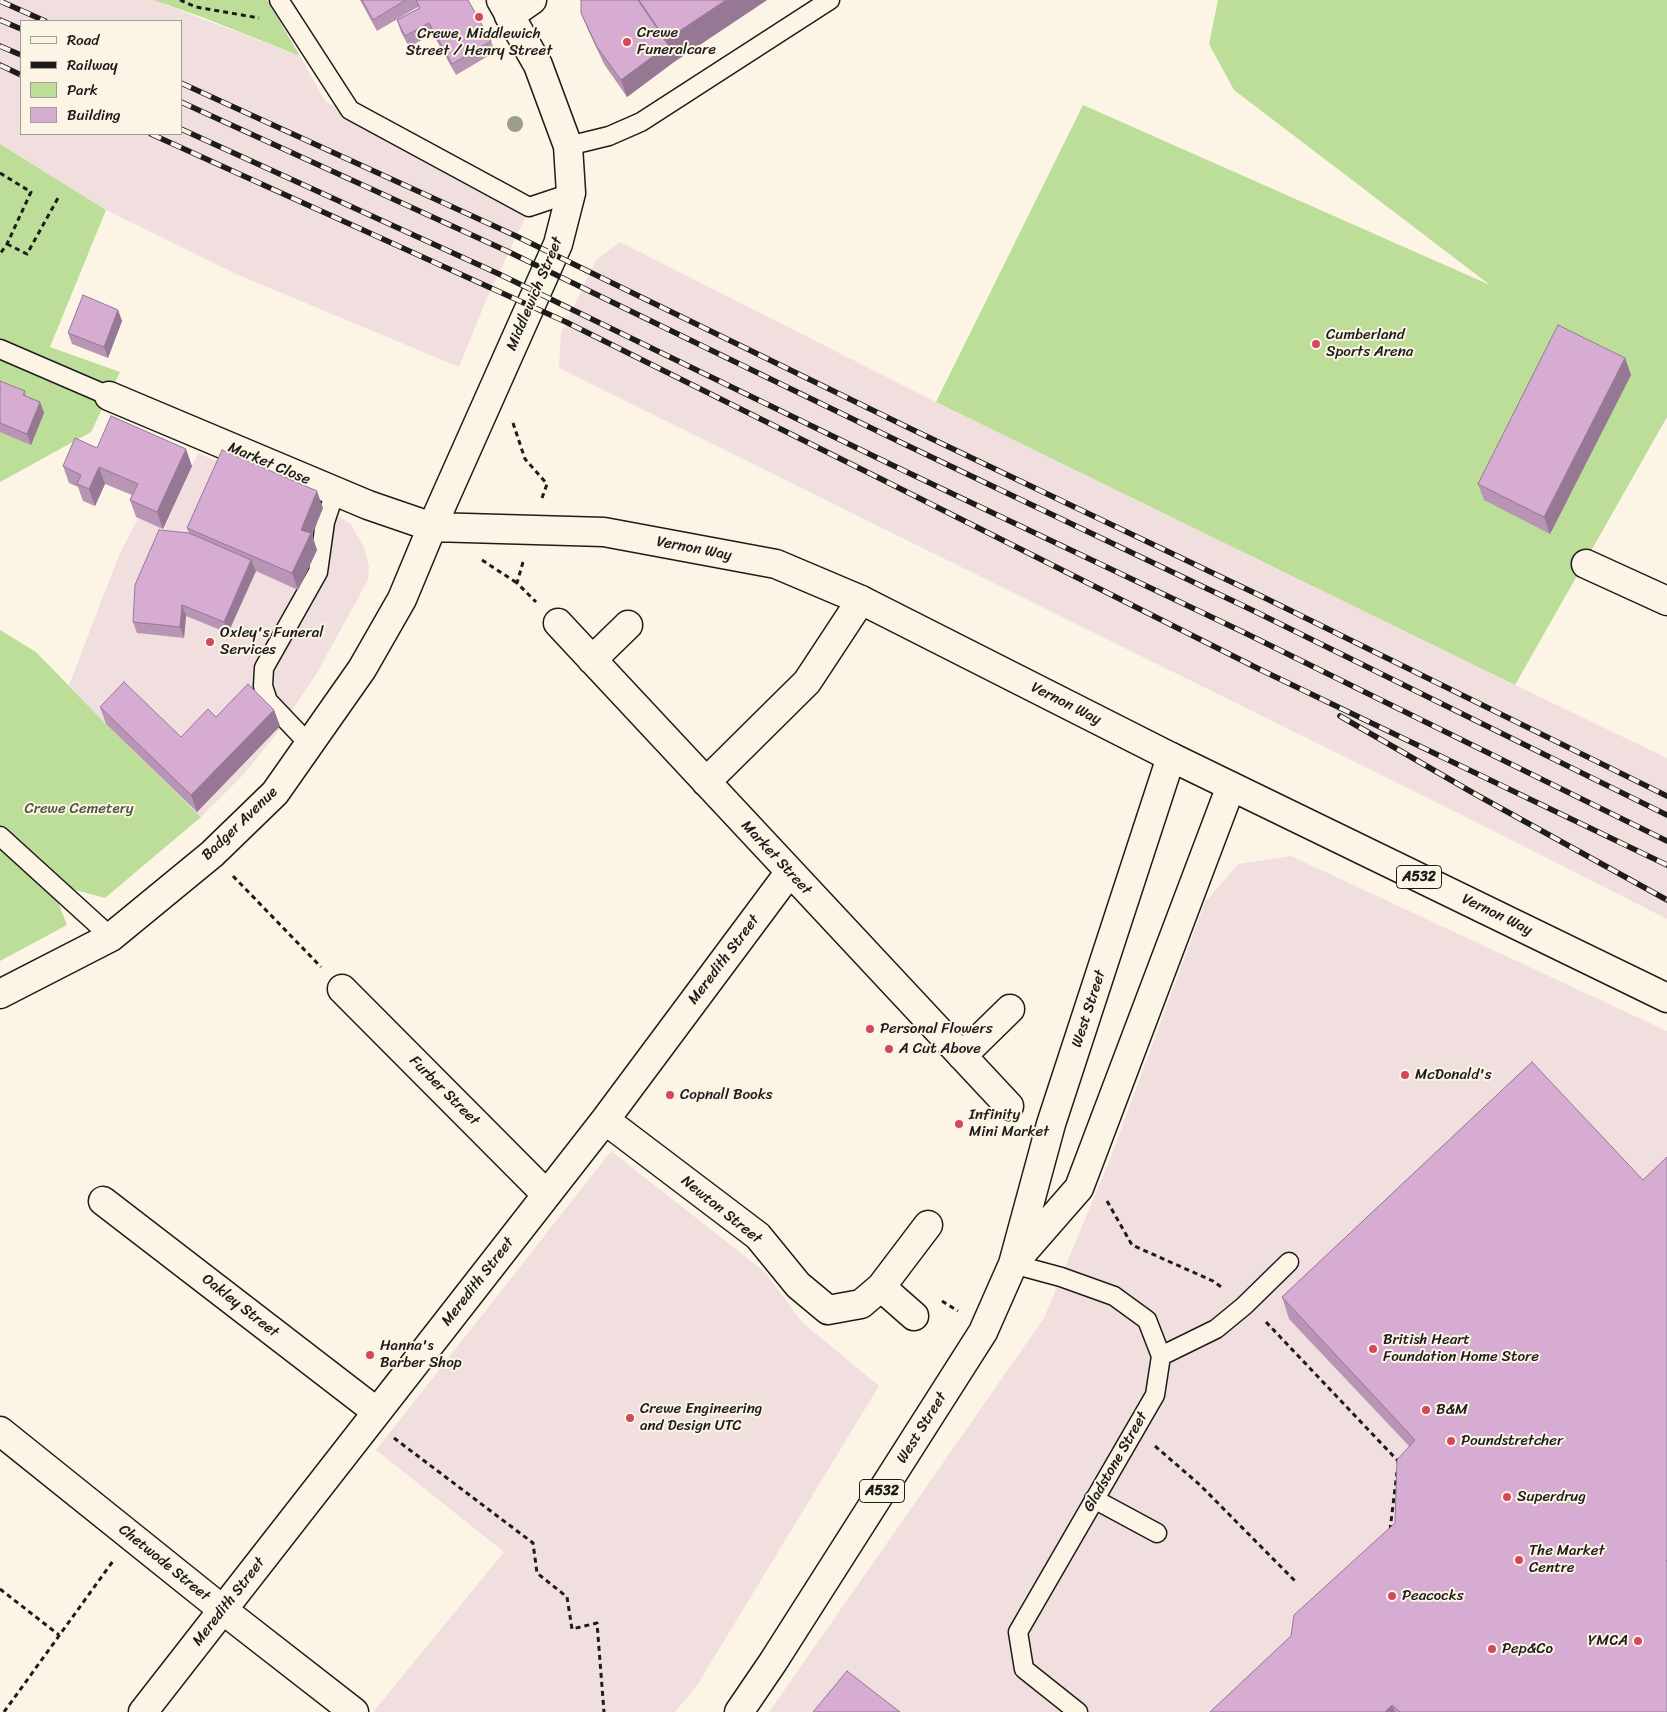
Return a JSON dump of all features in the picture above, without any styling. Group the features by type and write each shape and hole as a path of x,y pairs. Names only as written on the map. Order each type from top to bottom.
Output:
{"street":[{"path":"505,8 532,0"},
{"name":"Middlewich Street","path":"432,527 558,244 571,193 568,146 538,65 505,8"},
{"name":"Market Close","path":"109,396 335,492 432,527"},
{"name":"Vernon Way","path":"432,527 604,532 776,564 861,600 1171,757 1667,998"},
{"name":"Badger Avenue","path":"0,994 111,937 212,854 275,793 362,669 402,599 432,527"},
{"path":"1586,564 1667,601"},
{"path":"706,782 807,682 861,600"},
{"name":"Market Street","path":"558,623 1009,1106"},
{"path":"592,660 628,625"},
{"name":"West Street","path":"739,1712 773,1662 985,1327 1013,1264 1051,1124 1171,757"},
{"name":"West Street","path":"1013,1264 1079,1188 1231,786"},
{"name":"Meredith Street","path":"144,1712 605,1120 789,872"},
{"name":"Furber Street","path":"342,989 546,1194"},
{"path":"962,1056 1010,1009"},
{"name":"Newton Street","path":"605,1120 758,1236 798,1285 828,1310 861,1304 881,1286 928,1225"},
{"name":"Oakley Street","path":"103,1201 374,1416"},
{"path":"881,1286 914,1316"},
{"name":"Chetwode Street","path":"0,1430 223,1610 354,1712"}],"lane":[{"path":"279,0 350,110 529,207 571,193"},
{"path":"568,146 609,136 641,122 830,0"},
{"path":"0,349 109,396"},
{"path":"309,744 268,701 263,686 264,668 318,572 326,522 335,492"},
{"path":"0,836 111,937"},
{"path":"1161,1356 1216,1329 1244,1306 1289,1262"},
{"name":"Gladstone Street","path":"1013,1264 1061,1277 1114,1296 1147,1320 1161,1356 1155,1395 1018,1632 1024,1670 1078,1712"},
{"path":"1094,1500 1158,1533"}],"path":[{"path":"180,0 196,7 260,18 290,16"},
{"path":"0,172 31,192 7,244 0,254"},
{"path":"7,244 27,254 58,198"},
{"path":"512,422 525,459 547,484 517,583 558,623"},
{"path":"212,854 342,989"},
{"path":"1079,1188 1108,1202 1132,1245 1213,1281 1244,1306"},
{"path":"914,1316 932,1295 985,1327"},
{"path":"1270,1326 1398,1461 1390,1533"},
{"path":"374,1416 533,1543 537,1572 567,1597 572,1629 597,1623 604,1712"},
{"path":"1136,1429 1200,1486 1295,1581"},
{"path":"1393,1508 1398,1508"},
{"path":"4,1712 131,1536"},
{"path":"0,1589 59,1635"}],"shaded area":[{"path":"0,0 153,0 300,56 325,101 528,212 487,298 459,367 236,274 106,210 0,144"},
{"path":"620,242 936,402 1667,758 1667,919 1464,816 559,368 561,333 596,260"},
{"name":"Oxley's Funeral Services","path":"198,453 328,510 351,524 365,550 369,567 368,580 317,673 279,730 245,773 201,817 69,685 119,555 138,518 164,529"},
{"path":"1291,856 1667,1031 1667,1712 769,1712 1044,1318 1110,1159 1205,902 1238,864"},
{"name":"Crewe Engineering and Design UTC","path":"611,1151 765,1272 802,1322 879,1386 696,1687 675,1712 373,1712 504,1552 376,1450"}],"green space":[{"path":"153,0 267,0 300,56 202,17"},
{"name":"Cumberland Sports Arena","path":"1218,0 1667,0 1667,417 1515,685 936,402 1083,105 1490,285 1234,90 1209,44"},
{"path":"0,144 106,210 50,347 120,372 91,432 0,482"},
{"name":"Crewe Cemetery","path":"0,630 36,652 201,817 105,898 72,889 58,902 67,925 0,961"}],"building":[{"path":"362,0 406,0 373,20"},
{"path":"416,0 468,0 491,41 452,64 429,23 405,36 397,20 420,8"},
{"path":"581,0 638,0 668,45 621,80 597,47 581,13"},
{"path":"639,0 726,0 666,40"},
{"path":"83,295 118,310 104,347 68,333"},
{"path":"1558,325 1625,358 1544,517 1478,484"},
{"path":"0,381 25,391 23,395 40,402 27,434 0,423"},
{"path":"111,416 186,449 157,512 130,500 138,484 99,467 89,489 77,484 81,475 63,466 75,438 97,448"},
{"path":"222,450 317,491 301,530 311,533 292,573 187,528"},
{"path":"159,530 189,533 251,560 224,622 182,605 180,627 133,622 135,585"},
{"path":"124,682 181,737 208,709 216,717 248,684 274,710 191,795 100,707"},
{"path":"1532,1062 1643,1180 1667,1157 1667,1712 1400,1712 1392,1705 1385,1712 1210,1712 1291,1636 1294,1615 1395,1523 1397,1460 1415,1440 1282,1297"},
{"path":"847,1671 900,1712 813,1712"}],"railway":[{"path":"0,1 43,20"},
{"path":"0,20 20,29"},
{"path":"0,46 20,55"},
{"path":"0,65 20,75"},
{"path":"182,83 516,236 907,427 1261,596 1667,796"},
{"path":"182,102 509,252 1254,611 1667,815"},
{"path":"182,129 499,274 890,464 1243,632 1667,841"},
{"path":"153,135 566,322 1259,669 1667,865"},
{"path":"1340,716 1475,794 1667,900"}],"place":[{"name":"Crewe, Middlewich Street / Henry Street","path":"479,17"},
{"name":"Crewe Funeralcare","path":"627,42"},
{"name":"Cumberland Sports Arena","path":"1316,344"},
{"name":"Oxley's Funeral Services","path":"210,642"},
{"name":"Personal Flowers","path":"870,1029"},
{"name":"A Cut Above","path":"889,1049"},
{"name":"McDonald's","path":"1405,1075"},
{"name":"Copnall Books","path":"670,1095"},
{"name":"Infinity Mini Market","path":"959,1124"},
{"name":"British Heart Foundation Home Store","path":"1373,1349"},
{"name":"Hanna's Barber Shop","path":"370,1355"},
{"name":"B&M","path":"1426,1410"},
{"name":"Crewe Engineering and Design UTC","path":"630,1418"},
{"name":"Poundstretcher","path":"1451,1441"},
{"name":"Superdrug","path":"1507,1497"},
{"name":"The Market Centre","path":"1519,1560"},
{"name":"Peacocks","path":"1392,1596"},
{"name":"YMCA","path":"1638,1641"},
{"name":"Pep&Co","path":"1492,1649"}]}
